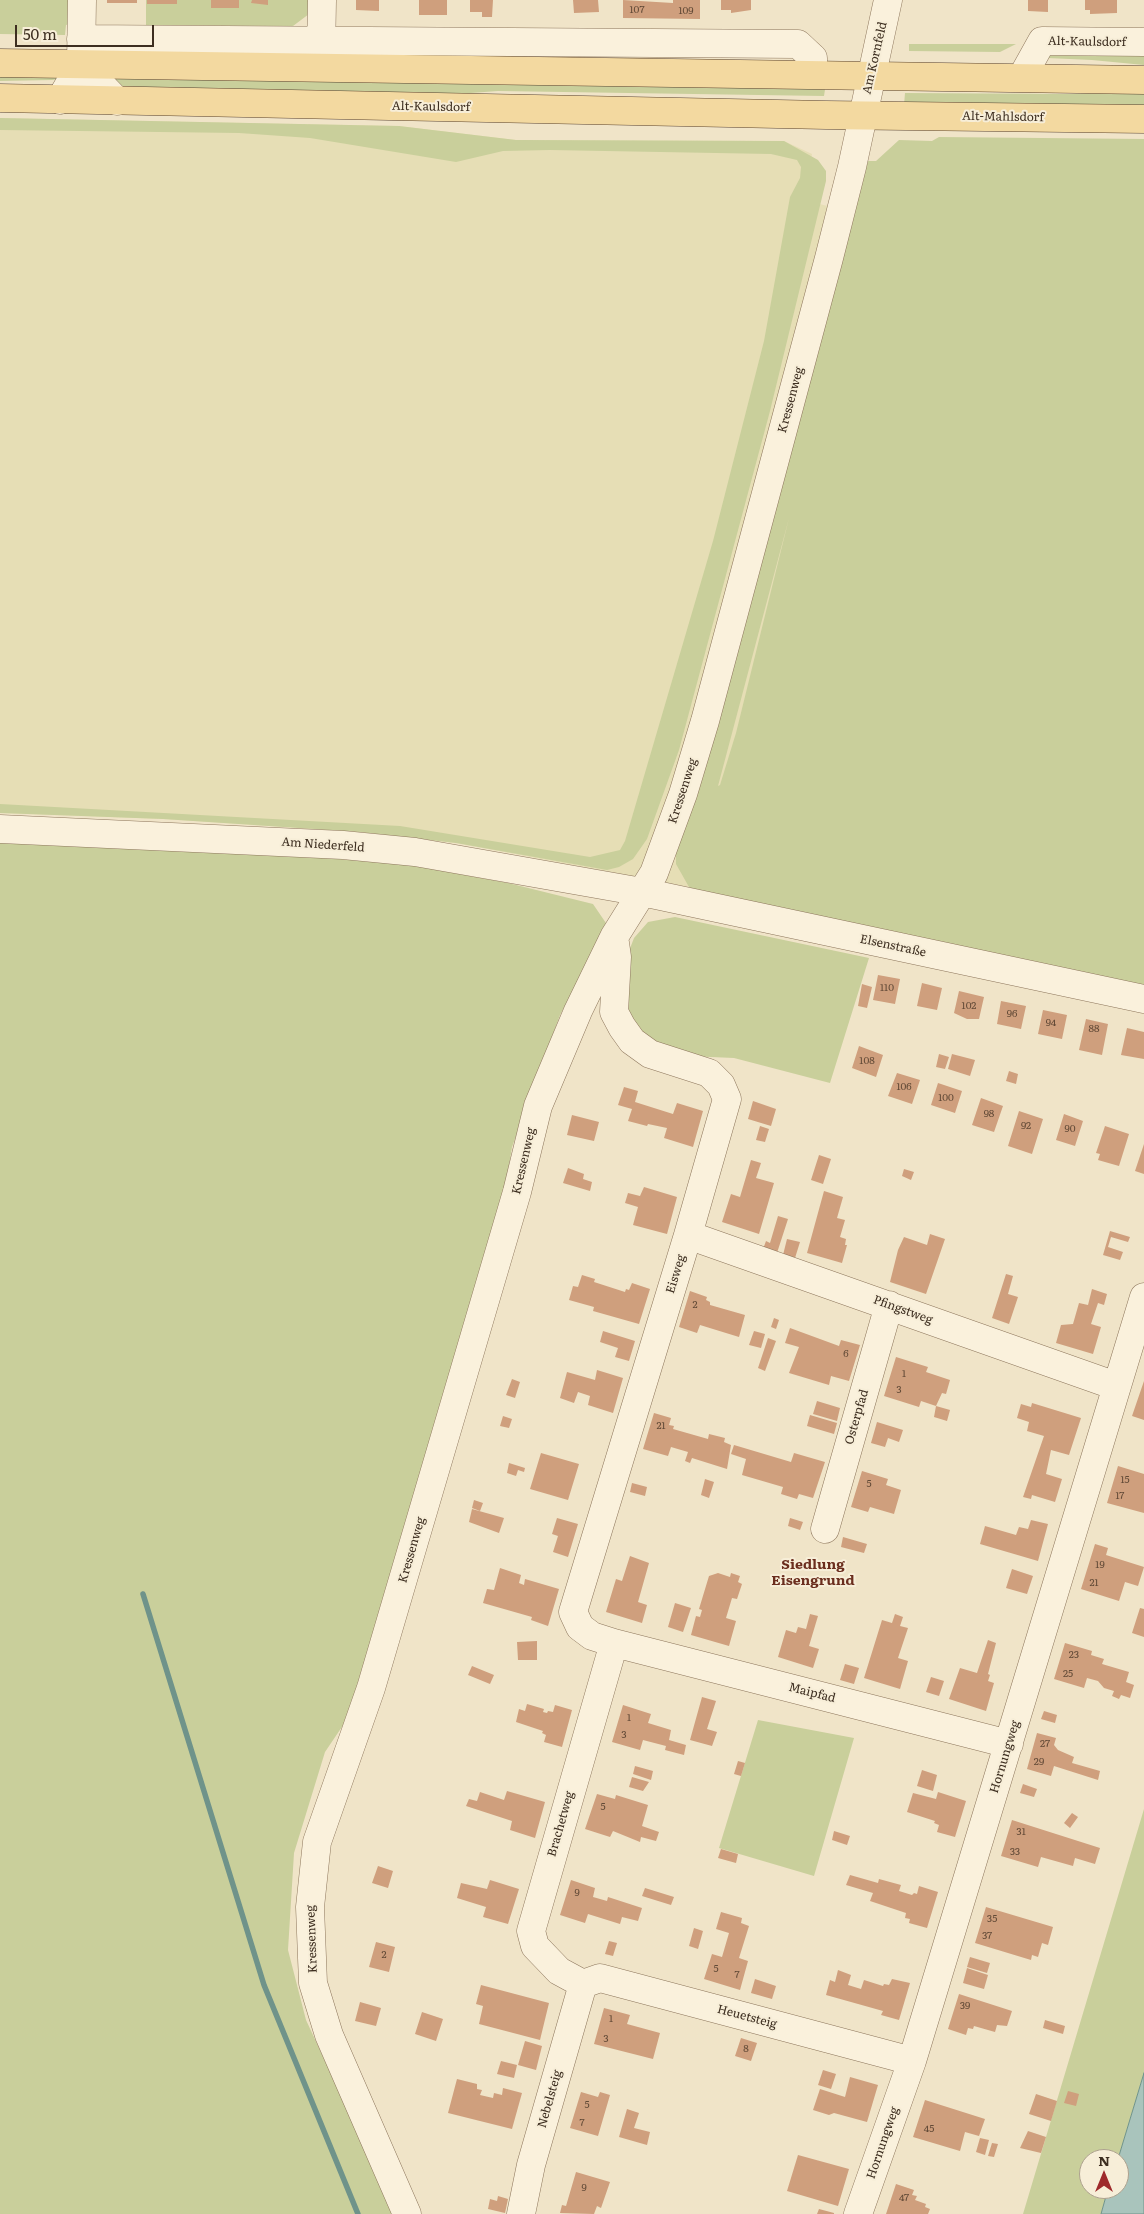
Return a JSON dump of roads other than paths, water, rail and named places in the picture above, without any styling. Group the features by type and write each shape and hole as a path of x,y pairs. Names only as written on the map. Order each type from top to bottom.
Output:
{"main road":[{"path":"0,63 81,31 321,54 813,73 1144,80"},
{"name":"Alt-Kaulsdorf","path":"0,98 862,116"},
{"name":"Alt-Mahlsdorf","path":"862,116 1144,119"}],"street":[{"path":"321,54 322,0"},
{"name":"Am Kornfeld","path":"862,116 888,0"},
{"path":"60,100 81,31"},
{"path":"81,31 117,101"},
{"name":"Alt-Kaulsdorf","path":"1022,77 1042,41 1144,42"},
{"name":"Kressenweg","path":"407,2214 329,2035 313,1983 310,1907 317,1842 374,1679 517,1192 538,1106 574,1020 614,937 658,862 705,721 831,249 852,167 862,116"},
{"name":"Am Niederfeld","path":"0,829 343,845 415,852 642,892"},
{"name":"Elsenstraße","path":"642,892 1144,999"},
{"path":"574,1020 614,1012 617,957 614,937"},
{"name":"Eisweg","path":"614,1012 632,1041 650,1054 709,1074 721,1085 727,1099 688,1235 573,1612 580,1627 592,1636 614,1642"},
{"name":"Pfingstweg","path":"688,1235 1116,1386"},
{"name":"Hornungweg","path":"858,2214 912,2060 1010,1744 1144,1297"},
{"name":"Osterpfad","path":"825,1529 889,1305"},
{"name":"Maipfad","path":"614,1642 1010,1744"},
{"name":"Brachetweg","path":"583,1984 559,1971 535,1946 531,1931 614,1642"},
{"name":"Heuetsteig","path":"583,1984 600,1978 912,2060"},
{"name":"Nebelsteig","path":"521,2214 531,2165 583,1984"}],"water":[{"path":"1144,2073 1144,2214 1101,2214 1105,2199 1129,2199 1129,2149 1121,2149"}],"waterway":[{"path":"143,1594 264,1985 358,2214"}],"district":[{"name":"Siedlung Eisengrund","path":"813,1574"}]}
